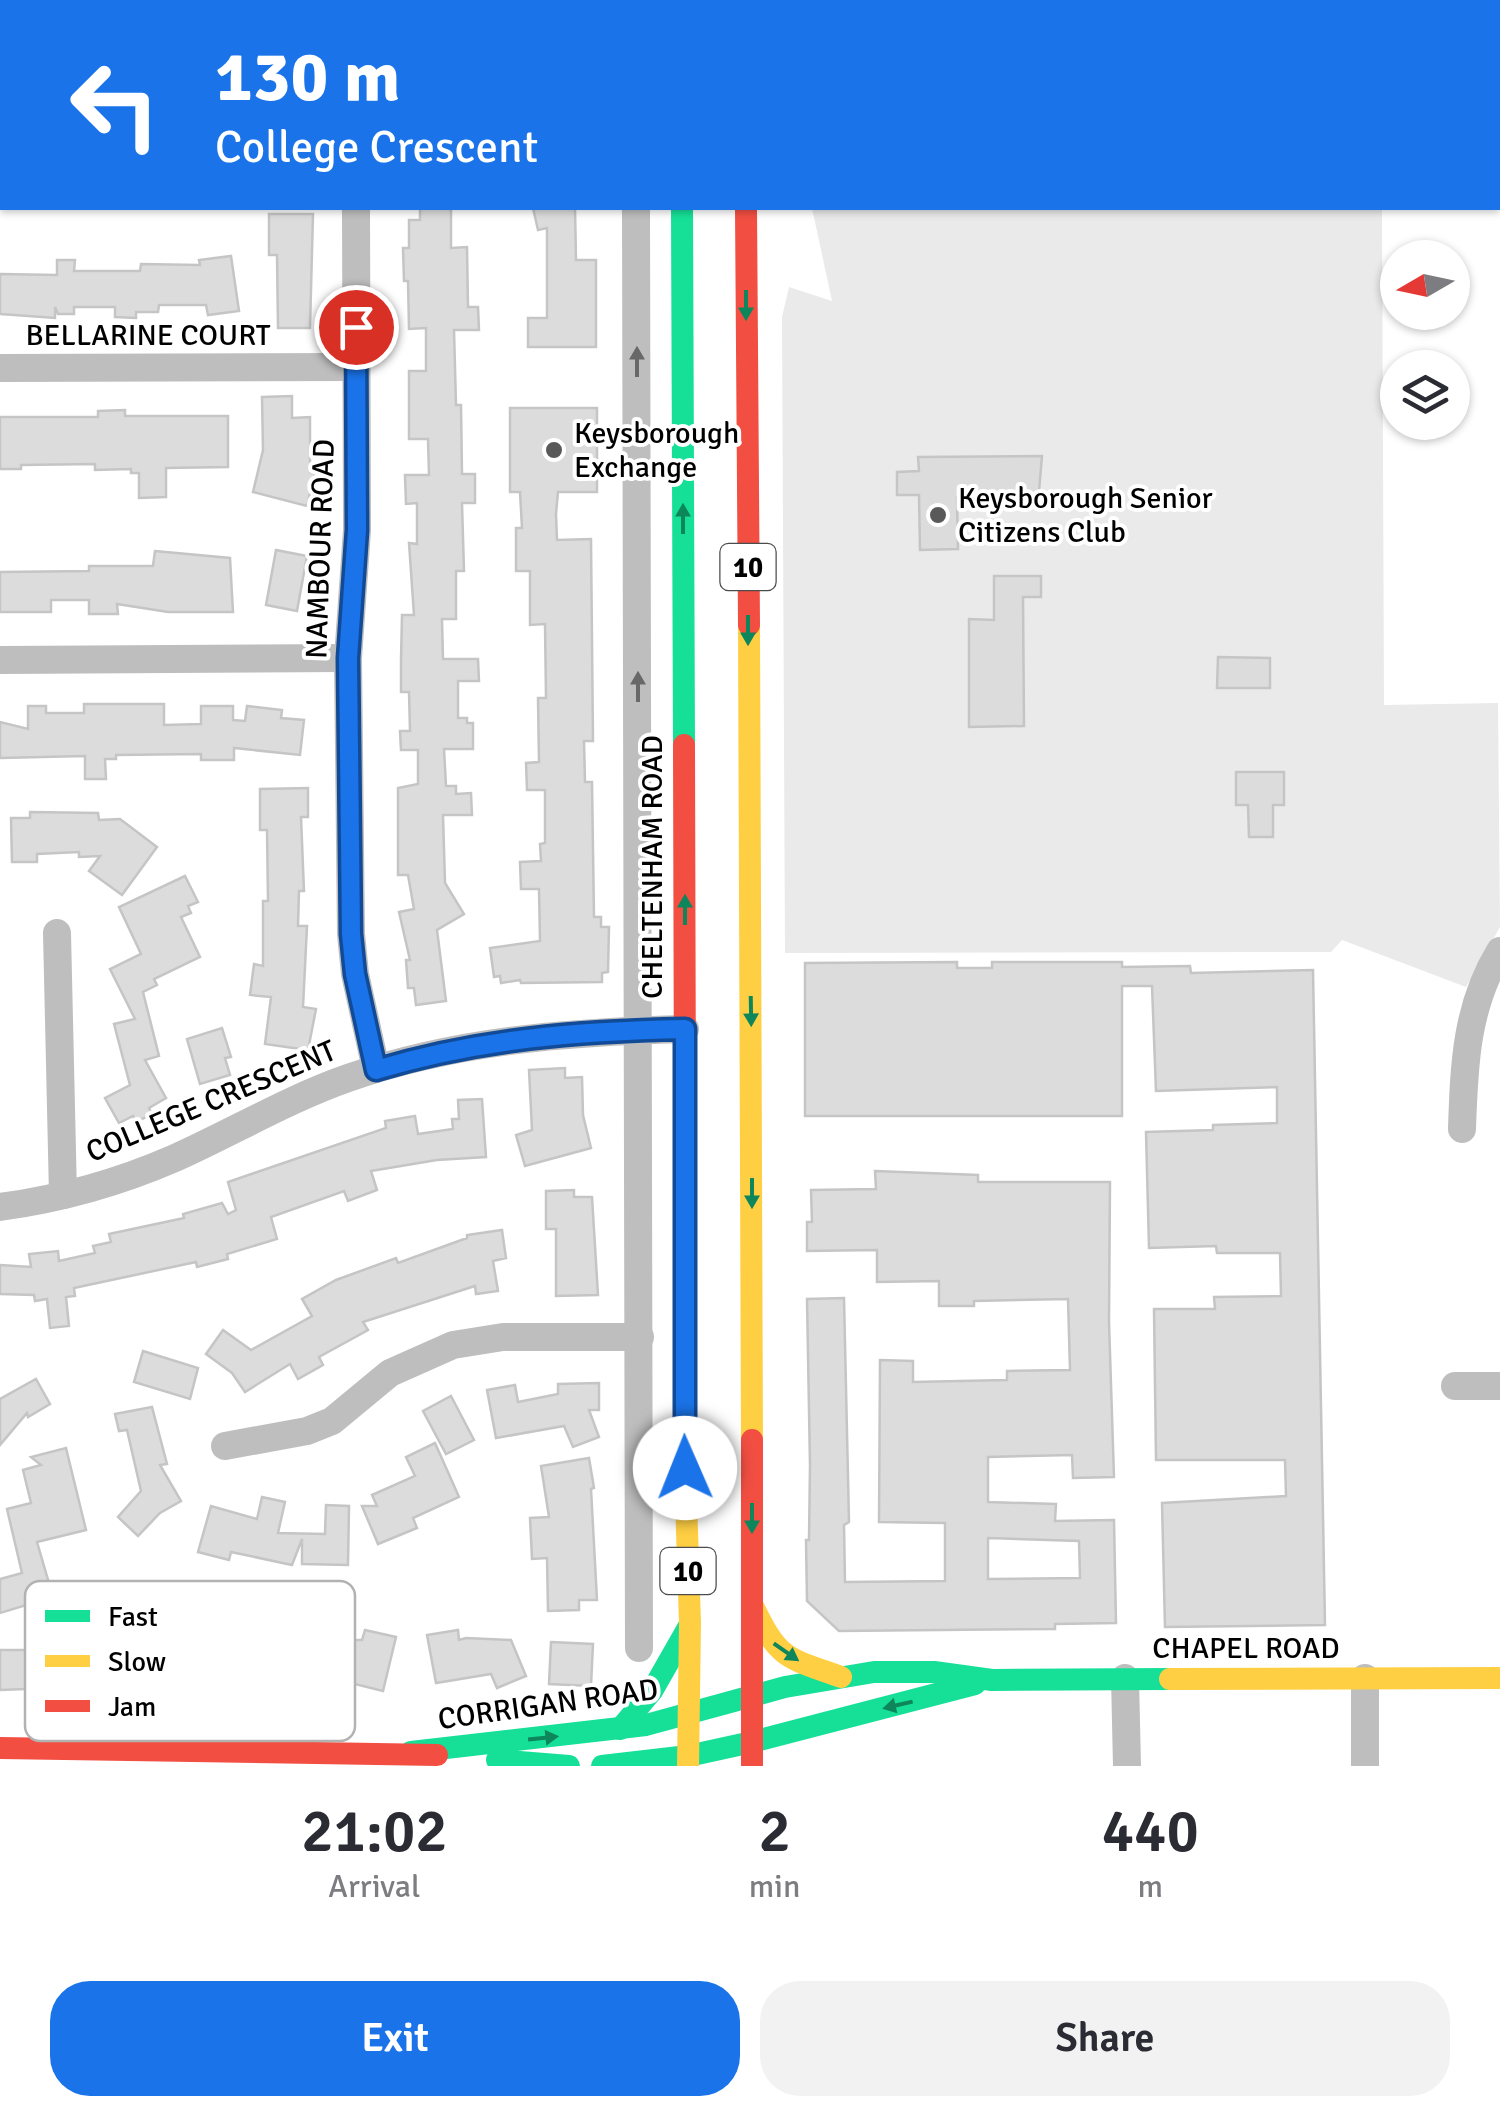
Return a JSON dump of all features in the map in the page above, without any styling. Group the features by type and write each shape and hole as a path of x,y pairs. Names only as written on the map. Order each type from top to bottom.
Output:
{"main road":[{"name":"CHELTENHAM ROAD","path":"682,210 688,1761"},
{"name":"10","path":"746,210 752,1754"},
{"path":"752,1604 769,1640 788,1658 840,1677"},
{"path":"620,1728 652,1691 690,1624"},
{"name":"CHAPEL ROAD","path":"751,1696 840,1677 906,1670 992,1680 1500,1678"},
{"name":"CHAPEL ROAD","path":"688,1761 752,1754 992,1680"},
{"name":"CORRIGAN ROAD","path":"411,1752 620,1728 751,1696"},
{"name":"CORRIGAN ROAD","path":"0,1748 411,1752 569,1766"},
{"path":"602,1766 688,1761"}],"street":[{"name":"NAMBOUR ROAD","path":"356,210 357,530 348,658 351,934 355,974 376,1070"},
{"name":"CHELTENHAM ROAD","path":"636,210 639,1648"},
{"name":"BELLARINE COURT","path":"0,368 356,367"},
{"path":"0,660 348,658"},
{"path":"57,932 63,1195"},
{"path":"1462,1129 1469,1030 1475,1002 1500,951"},
{"name":"COLLEGE CRESCENT","path":"0,1207 63,1195 129,1176 319,1089 419,1056 502,1040 685,1029"},
{"path":"225,1446 307,1431 332,1421 390,1373 454,1345 503,1337 640,1337"},
{"path":"1455,1386 1500,1386"},
{"path":"1125,1678 1127,1766"},
{"path":"1364,1766 1365,1678"}],"shaded area":[{"path":"812,210 1382,210 1384,705 1498,703 1500,927 1466,987 1342,940 1331,952 785,953 782,317 789,287 832,301"}],"building":[{"path":"420,210 451,210 451,248 467,247 468,307 478,307 479,330 454,330 462,474 475,474 475,503 462,503 464,571 456,571 456,619 442,619 443,659 478,659 479,681 458,681 458,718 473,723 473,749 444,749 446,786 456,786 456,794 471,793 472,815 443,815 445,883 464,914 437,930 446,1001 416,1005 414,988 408,988 406,960 410,960 399,912 414,909 408,875 398,875 398,788 418,784 418,750 401,750 400,731 410,731 409,692 401,692 402,615 414,615 409,543 417,544 417,503 406,504 405,475 429,475 428,439 409,439 409,371 426,371 426,328 409,329 403,248 409,248 409,220 420,220"},
{"path":"533,210 575,210 576,260 596,260 596,347 528,347 528,318 547,318 547,228 538,230"},
{"path":"269,214 313,214 310,328 278,328 277,255 269,255"},
{"path":"231,256 239,311 208,315 206,305 159,305 158,312 136,312 136,318 115,317 115,307 74,307 74,314 58,314 55,307 55,318 0,314 0,274 57,275 57,260 75,260 74,271 140,271 141,264 200,265 199,260"},
{"path":"292,396 292,418 310,417 310,472 315,473 307,506 253,492 263,450 262,397"},
{"path":"510,408 597,408 597,492 558,492 556,514 557,540 591,539 593,741 584,741 585,782 592,782 594,917 601,917 601,927 609,927 608,972 602,973 602,982 501,983 500,976 494,977 490,948 540,941 539,889 521,889 520,862 541,861 540,844 545,843 545,790 527,790 526,763 539,762 538,698 546,698 545,624 530,625 530,571 516,571 516,528 522,528 520,492 510,492"},
{"path":"125,410 125,416 228,416 228,467 166,468 166,497 139,498 139,473 131,473 131,469 95,470 95,464 0,469 0,417 98,417 98,411"},
{"name":"Keysborough Senior Citizens Club","path":"1042,456 1038,503 1002,502 1002,495 957,497 958,549 920,550 919,495 897,495 897,472 919,471 918,457"},
{"path":"276,550 307,556 297,611 266,605"},
{"path":"155,551 230,558 233,612 168,612 117,604 118,614 89,614 89,600 51,600 51,612 0,612 0,572 153,566"},
{"path":"994,576 1041,576 1041,597 1023,597 1024,726 969,727 969,619 994,620"},
{"path":"1218,657 1270,658 1270,688 1217,688"},
{"path":"84,704 164,704 164,725 201,724 201,706 233,706 233,720 245,721 247,706 282,710 281,718 304,720 300,755 234,748 234,760 201,760 201,754 116,755 116,759 105,759 106,779 85,779 85,756 0,758 0,722 28,729 28,706 46,706 46,713 84,713"},
{"path":"1236,772 1284,772 1284,805 1273,805 1273,837 1249,837 1248,805 1236,805"},
{"path":"308,788 308,817 301,817 304,891 299,891 298,926 307,926 303,1007 316,1009 308,1050 265,1044 271,997 250,995 254,964 263,966 263,901 268,901 267,830 260,830 260,789"},
{"path":"30,812 98,813 99,820 120,819 157,847 122,895 89,871 100,856 79,857 79,852 37,854 37,862 12,862 11,818 30,818"},
{"path":"185,876 198,902 188,906 191,913 181,917 200,957 154,979 157,985 143,992 159,1056 145,1060 166,1098 149,1108 152,1114 136,1122 133,1116 119,1123 105,1098 130,1085 114,1024 135,1019 110,969 141,954 119,907"},
{"path":"957,962 957,968 992,968 992,962 1122,962 1122,967 1190,966 1191,973 1313,970 1325,1625 1165,1627 1162,1503 1286,1496 1285,1460 1156,1460 1154,1309 1215,1309 1214,1297 1281,1296 1280,1253 1217,1253 1216,1246 1149,1248 1146,1132 1277,1123 1277,1087 1156,1091 1152,986 1122,986 1122,1116 805,1116 805,963"},
{"path":"222,1028 231,1057 225,1058 230,1075 200,1084 187,1039"},
{"path":"565,1068 565,1078 582,1077 583,1115 591,1148 525,1166 516,1135 532,1130 529,1070"},
{"path":"482,1099 486,1157 371,1171 377,1190 348,1201 344,1191 271,1217 277,1239 227,1254 228,1259 74,1288 75,1296 66,1297 69,1326 50,1328 47,1299 35,1301 34,1295 0,1294 0,1265 31,1267 29,1254 58,1251 59,1261 95,1253 93,1246 111,1242 109,1234 184,1218 183,1214 222,1203 228,1214 236,1210 228,1182 386,1128 385,1121 415,1116 418,1134 453,1129 452,1119 459,1119 458,1100"},
{"path":"875,1171 978,1175 978,1182 1110,1182 1114,1477 1073,1478 1072,1455 988,1457 988,1502 1056,1504 1055,1521 1114,1520 1116,1623 1055,1624 1055,1629 839,1631 807,1601 807,1299 844,1298 849,1522 844,1525 845,1582 945,1581 945,1523 879,1522 880,1360 913,1361 913,1382 1007,1380 1007,1371 1070,1370 1068,1299 974,1301 974,1306 939,1306 939,1281 877,1282 877,1250 807,1251 807,1222 812,1222 811,1190 876,1189","holes":["988,1538 1079,1541 1080,1578 988,1579"]},
{"path":"574,1190 574,1197 592,1197 598,1295 556,1296 556,1229 546,1229 546,1191"},
{"path":"502,1230 506,1258 493,1261 498,1291 476,1294 475,1286 363,1322 368,1330 319,1357 323,1365 298,1379 290,1364 245,1392 232,1373 206,1354 223,1330 251,1350 312,1316 302,1299 336,1280 396,1258 398,1263 467,1235"},
{"path":"143,1351 198,1368 190,1399 134,1382"},
{"path":"36,1379 50,1404 28,1417 27,1413 0,1445 0,1399"},
{"path":"599,1383 599,1410 589,1410 599,1437 573,1447 564,1426 496,1438 487,1390 515,1385 518,1402 558,1394 558,1384"},
{"path":"451,1396 474,1440 446,1454 423,1411"},
{"path":"152,1407 167,1464 160,1465 181,1501 160,1513 138,1536 118,1517 141,1491 127,1430 119,1431 115,1414"},
{"path":"435,1443 459,1497 413,1518 417,1528 378,1544 362,1506 377,1506 372,1495 415,1476 406,1457"},
{"path":"66,1448 86,1530 37,1542 48,1581 25,1581 25,1605 0,1613 0,1579 22,1573 7,1509 31,1503 23,1470 41,1465 31,1457"},
{"path":"589,1458 594,1488 591,1489 597,1600 579,1600 579,1610 548,1611 547,1558 532,1559 530,1518 549,1517 541,1466"},
{"path":"262,1497 285,1502 278,1533 325,1534 326,1505 349,1506 348,1565 302,1564 302,1539 292,1565 231,1552 229,1560 198,1552 211,1506 257,1519"},
{"path":"365,1630 396,1637 383,1691 355,1684 355,1640 362,1640"},
{"path":"458,1630 459,1640 511,1640 526,1676 497,1688 491,1674 436,1683 427,1635"},
{"path":"551,1642 593,1644 591,1686 549,1684"},
{"path":"0,1650 25,1650 25,1689 0,1690"}],"traffic: fast":[{"path":"682,210 684,745"},
{"path":"620,1729 652,1691 689,1626"},
{"path":"411,1752 646,1725 785,1687 874,1672 934,1672 992,1680 1170,1679"},
{"path":"602,1766 688,1756 752,1742 975,1684"},
{"path":"497,1760 569,1766"}],"traffic: slow":[{"path":"749,625 752,1440"},
{"path":"686,1500 690,1623 688,1766"},
{"path":"752,1604 769,1636 786,1654 841,1677"},
{"path":"1170,1679 1500,1678"}],"traffic: jam":[{"path":"746,210 749,625"},
{"path":"684,745 686,1500"},
{"path":"752,1440 752,1766"},
{"path":"0,1748 437,1755"}],"place":[{"name":"Keysborough Exchange","path":"554,450"},
{"name":"Keysborough Senior Citizens Club","path":"938,515"}],"route":[{"path":"356,327 357,530 348,658 351,934 355,974 376,1070 419,1056 502,1040 598,1031 685,1029 685,1468"}]}
